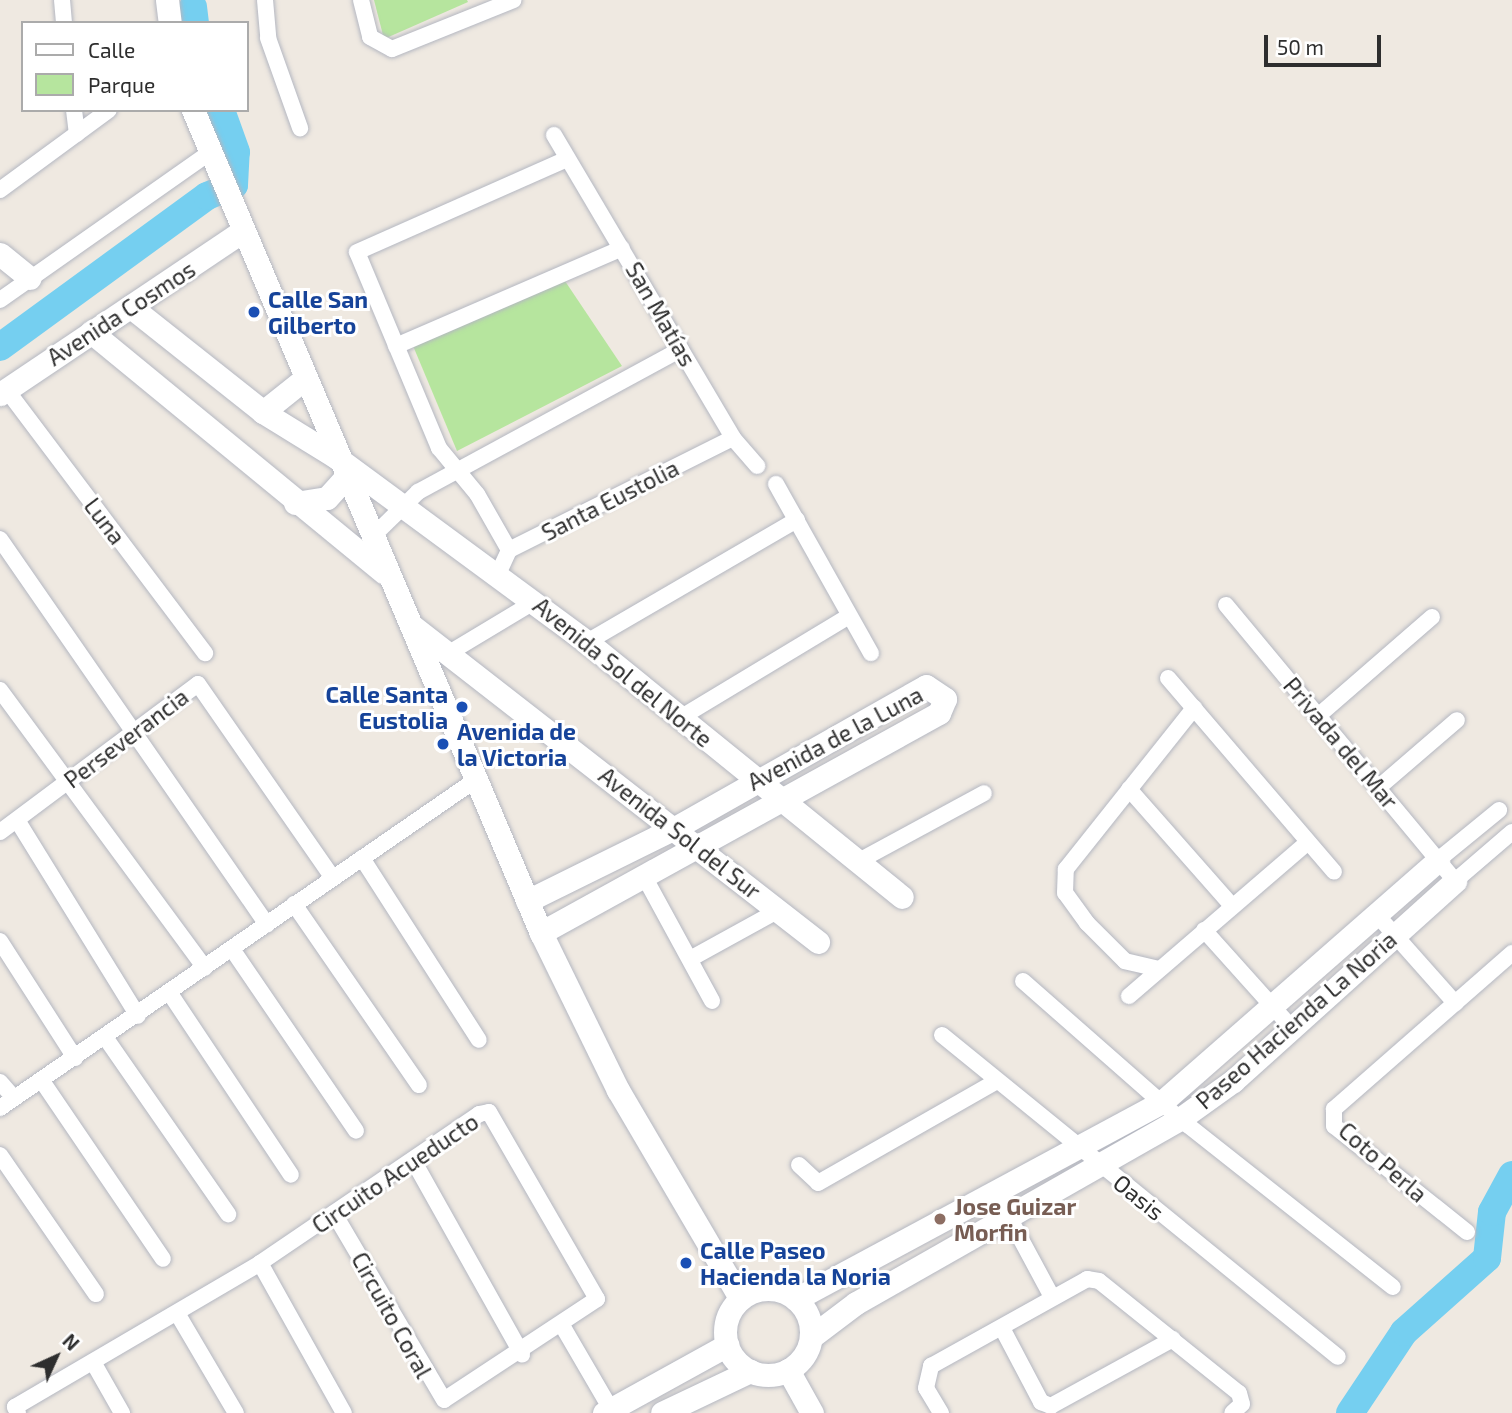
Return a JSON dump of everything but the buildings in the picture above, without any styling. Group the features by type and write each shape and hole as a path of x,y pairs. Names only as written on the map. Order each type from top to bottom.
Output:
{"street":[{"path":"62,0 64,21"},
{"path":"265,0 268,38 300,128"},
{"path":"361,0 370,37 392,49 478,7 513,0"},
{"path":"74,112 77,134"},
{"path":"0,190 106,112"},
{"path":"194,112 340,468 477,779 541,933 618,1090 740,1298"},
{"name":"San Matías","path":"554,135 733,438 757,466"},
{"path":"0,300 209,153"},
{"path":"498,574 509,550 439,448 357,252 567,159"},
{"name":"Avenida Cosmos","path":"3,392 91,332 132,308 239,227"},
{"path":"396,346 622,248"},
{"path":"0,254 30,278"},
{"name":"Avenida Sol del Norte","path":"132,308 263,412 340,468 403,505 587,642 785,799 902,897"},
{"path":"91,332 295,503 387,575"},
{"path":"371,538 403,505 457,471 681,349"},
{"path":"263,412 303,380"},
{"name":"Luna","path":"3,392 205,653"},
{"name":"Santa Eustolia","path":"509,550 733,438"},
{"path":"295,503 327,498 340,468"},
{"path":"776,484 871,653"},
{"path":"587,642 797,520"},
{"path":"0,539 136,729 267,923"},
{"path":"449,653 534,602"},
{"name":"Privada del Mar","path":"1226,605 1455,881"},
{"path":"680,718 849,616"},
{"path":"1318,716 1432,617"},
{"name":"Avenida Sol del Sur","path":"408,623 698,845 818,942"},
{"path":"1168,678 1334,873"},
{"name":"Perseverancia","path":"0,832 198,684 332,877"},
{"name":"Avenida de la Luna","path":"527,901 675,828 757,779 926,686 945,699 939,713 698,845 645,878 541,933"},
{"path":"0,690 71,779 205,968"},
{"path":"1159,969 1125,961 1065,893 1066,869 1194,708"},
{"path":"885,709 899,736"},
{"path":"1378,788 1457,720"},
{"path":"0,1108 12,1096 42,1081 171,995 332,877 477,779"},
{"path":"1129,789 1232,906"},
{"path":"859,861 985,793"},
{"name":"Paseo Hacienda La Noria","path":"796,1299 1162,1102 1273,1009 1438,860 1499,810"},
{"path":"17,820 138,1016"},
{"name":"Paseo Hacienda La Noria","path":"811,1337 856,1303 1180,1119 1292,1028 1512,832"},
{"path":"1129,996 1308,842"},
{"path":"362,859 479,1040"},
{"path":"645,878 712,1001"},
{"path":"294,904 419,1085"},
{"path":"690,959 779,910"},
{"path":"1377,915 1455,1003"},
{"path":"1204,930 1292,1028"},
{"path":"0,941 75,1058"},
{"path":"232,949 356,1131"},
{"name":"Coto Perla","path":"1467,1232 1334,1126 1334,1109 1512,953"},
{"path":"1023,981 1180,1119 1393,1287"},
{"path":"171,995 291,1175"},
{"name":"Oasis","path":"942,1035 1097,1164 1338,1357"},
{"path":"105,1037 228,1214"},
{"path":"42,1081 163,1259"},
{"path":"799,1165 817,1183 997,1081"},
{"path":"0,1082 12,1096"},
{"name":"Circuito Acueducto","path":"12,1411 260,1263 489,1112 597,1299"},
{"path":"0,1155 96,1294"},
{"path":"413,1160 522,1354"},
{"path":"996,1193 1052,1297"},
{"name":"Circuito Coral","path":"334,1213 436,1394 453,1398 563,1327 597,1299"},
{"path":"260,1263 344,1413"},
{"path":"941,1413 926,1388 931,1366 1087,1279 1099,1281 1239,1393 1242,1404 1232,1413"},
{"path":"662,1413 750,1371 788,1370 803,1357 811,1337 796,1299 768,1288 740,1298 730,1311 727,1345 750,1371"},
{"path":"177,1313 236,1413"},
{"path":"563,1327 609,1412 727,1345"},
{"path":"1002,1328 1041,1402 1051,1406 1173,1339"},
{"path":"93,1362 122,1413"},
{"path":"788,1370 812,1413"}],"green space":[{"path":"374,0 467,0 468,2 384,39"},
{"path":"565,281 622,366 457,451 411,341"}],"waterway":[{"path":"193,7 195,21"},
{"path":"0,347 207,196 234,185 236,152 222,112"},
{"path":"1350,1413 1404,1332 1487,1258 1492,1212 1512,1175"}],"place":[{"name":"Calle San Gilberto","path":"254,312"},
{"name":"Calle Santa Eustolia","path":"462,707"},
{"name":"Avenida de la Victoria","path":"443,744"},
{"name":"Jose Guizar Morfin","path":"940,1219"},
{"name":"Calle Paseo Hacienda la Noria","path":"686,1263"}]}
